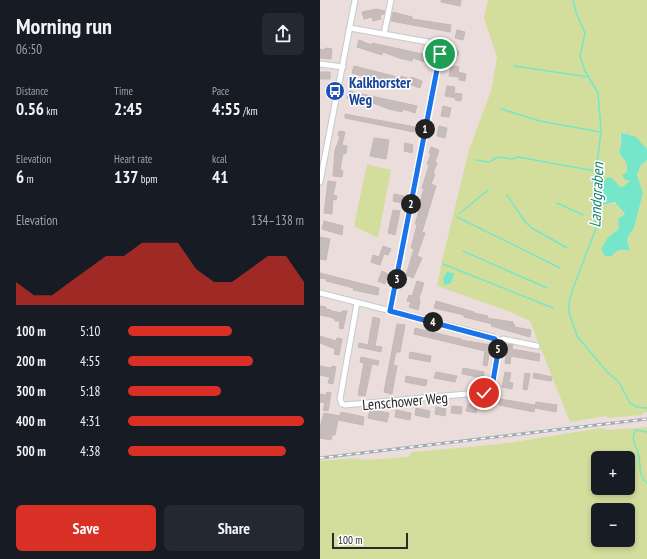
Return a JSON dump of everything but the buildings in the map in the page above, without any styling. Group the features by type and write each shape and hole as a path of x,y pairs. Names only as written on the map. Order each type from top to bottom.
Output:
{"street":[{"path":"320,182 322,160 356,0"},
{"path":"384,34 391,0"},
{"path":"350,28 434,43 439,48 440,54 390,311"},
{"path":"320,64 342,67"},
{"path":"320,293 493,337 497,341 503,339 537,346"},
{"name":"Lenschower Weg","path":"357,303 340,402 342,404 350,406 489,392 492,387 499,346 497,341"}],"shaded area":[{"path":"488,0 647,0 647,149 632,135 629,136 628,133 620,134 621,147 619,150 620,155 626,162 627,172 623,176 630,181 624,186 620,187 609,177 604,180 599,190 603,192 605,199 603,203 604,205 616,203 625,215 620,218 619,229 610,235 601,251 605,256 612,256 615,252 624,249 629,251 630,249 627,240 634,228 643,193 637,175 641,165 647,160 647,412 643,413 642,415 609,418 606,416 570,422 530,321 505,310 437,286 469,150 491,91 497,57 484,18"},
{"path":"628,130 628,135 635,136 647,149 647,160 641,165 637,175 643,193 634,228 627,240 630,251 620,250 612,256 605,256 601,250 608,238 619,229 618,219 625,214 615,202 603,205 604,195 598,189 605,179 609,177 613,179 620,187 624,186 630,181 624,179 622,175 627,172 627,167 619,151 621,147 621,133 627,134"},
{"path":"367,164 391,170 378,238 354,226"},
{"path":"447,272 454,273 451,283 446,285 444,284 443,278"},
{"path":"647,427 647,559 320,559 320,461 355,458 365,460 408,457 412,452 501,444 601,428 608,430"}],"waterway":[{"name":"Landgraben","path":"573,0 577,15 585,33 580,56 585,71 598,93 601,130 593,208 596,228 572,291 569,302 569,312 577,336 607,372 619,382 630,403 637,407 647,408"},
{"path":"514,66 589,77"},
{"path":"501,109 540,121 600,132"},
{"path":"476,160 489,162 498,157 512,159 518,157 595,171"},
{"path":"460,213 488,190"},
{"path":"507,195 525,222 532,228 567,248"},
{"path":"557,203 583,215"},
{"path":"457,217 560,268"},
{"path":"463,251 547,288"},
{"path":"443,264 553,308"},
{"name":"Landgraben","path":"647,432 636,430 633,436 639,457 641,474 647,483"}],"railway":[{"path":"320,458 647,419"}],"place":[{"name":"Kalkhorster Weg","path":"335,91"}],"route":[{"path":"440,54 390,311 493,337 499,346 492,387 489,392 484,393"}]}
